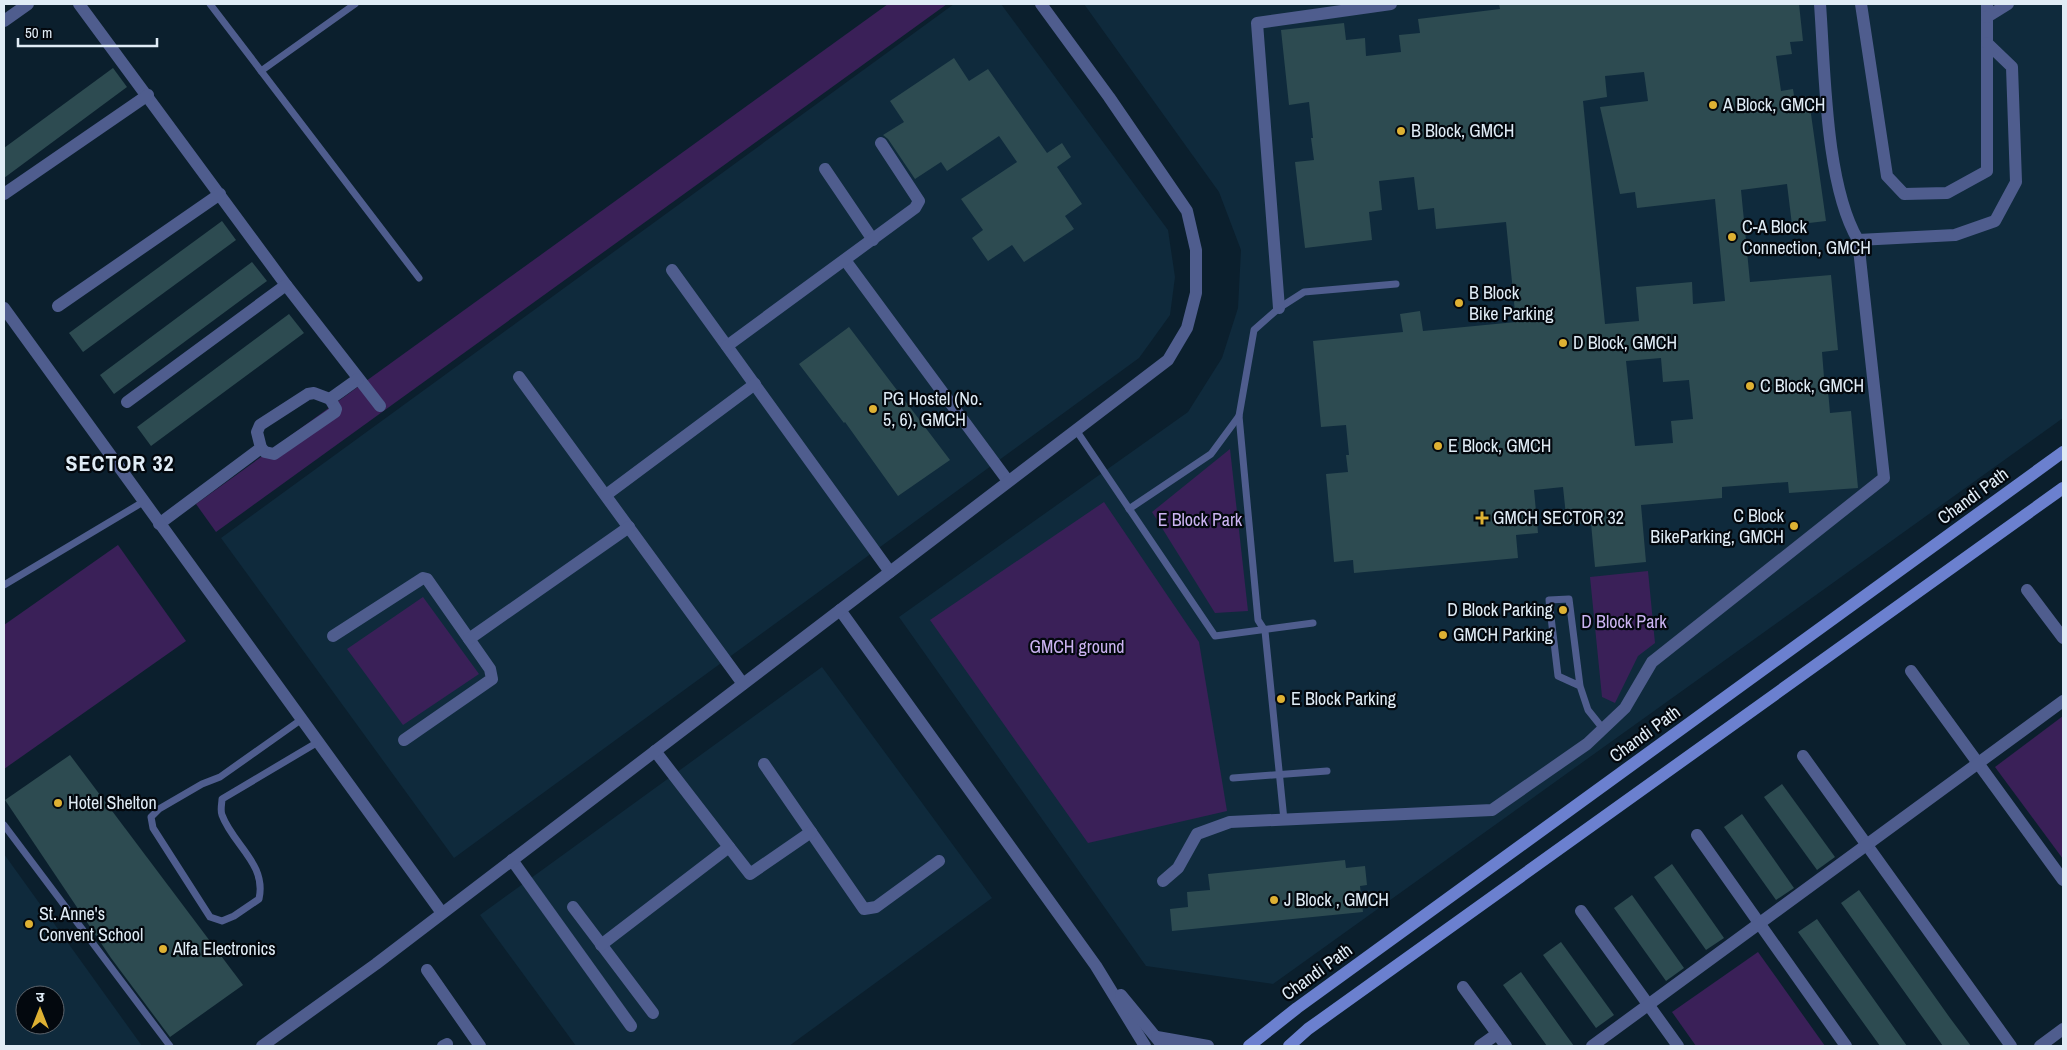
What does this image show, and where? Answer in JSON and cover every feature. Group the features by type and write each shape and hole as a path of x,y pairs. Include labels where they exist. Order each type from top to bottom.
{"main road":[{"name":"Chandi Path","path":"1249,1046 1297,1008 2063,452"},
{"path":"1289,1046 1308,1029 2063,488"}],"street":[{"path":"4,21 28,4"},
{"path":"79,4 148,95 286,285 380,406"},
{"path":"262,1046 442,914 1168,360 1187,328 1196,293 1196,250 1187,211 1109,96 1041,4"},
{"path":"1279,308 1257,23 1391,4"},
{"path":"1163,881 1178,868 1197,834 1230,822 1492,810 1587,744 1604,730 1625,708 1652,662 1884,478 1858,240 1849,224 1831,142 1820,4"},
{"path":"1860,4 1887,176 1904,194 1947,193 1987,170 1987,4"},
{"path":"1986,17 2008,4"},
{"path":"1858,240 1955,235 1994,221 2016,182 2012,67 1987,43"},
{"path":"4,194 148,95"},
{"path":"727,346 915,208 919,201 881,143"},
{"path":"825,169 873,240"},
{"path":"58,306 220,194"},
{"path":"845,260 1008,481"},
{"path":"672,270 890,572"},
{"path":"127,402 286,285"},
{"path":"4,308 442,914"},
{"path":"519,377 743,684"},
{"path":"330,399 358,379"},
{"path":"606,495 755,384"},
{"path":"314,393 330,399 336,409 335,412 274,454 265,452 261,448 257,432 260,425 308,394 314,393"},
{"path":"159,524 261,448"},
{"path":"469,639 629,527"},
{"path":"333,636 423,578 427,580 490,669 492,679 404,740"},
{"path":"2026,590 2063,638"},
{"path":"840,610 1096,966 1160,1042 1208,1046"},
{"path":"1911,671 2063,880"},
{"path":"1592,1046 2063,701"},
{"path":"655,751 750,874 811,832"},
{"path":"1803,756 2011,1046"},
{"path":"764,764 864,910 876,907 939,861"},
{"path":"1697,835 1846,1046"},
{"path":"601,945 729,848"},
{"path":"512,860 630,1026"},
{"path":"573,907 653,1013"},
{"path":"1581,911 1678,1046"},
{"path":"1096,966 1142,1044"},
{"path":"427,970 480,1046"},
{"path":"1463,986 1506,1046"},
{"path":"2040,1046 2063,1029"},
{"path":"1480,1046 1497,1034"}],"lane":[{"path":"210,4 420,278"},
{"path":"261,71 355,4"},
{"path":"1284,820 1265,631 1258,620 1239,416 1254,330 1279,308 1304,292 1396,284"},
{"path":"1129,509 1211,454 1239,416"},
{"path":"1076,430 1215,636 1265,631 1313,623"},
{"path":"4,585 143,502"},
{"path":"1580,686 1558,676 1549,600 1569,599 1580,686 1588,710 1604,730"},
{"path":"302,720 220,778 202,784 159,809 151,817 153,828 210,916 222,922 234,916 259,899 262,886 258,871 221,814 222,799 318,742"},
{"path":"1233,778 1327,771"},
{"path":"4,825 170,1046"}],"shaded area":[{"path":"954,4 1001,4 1168,230 1175,277 1170,315 1139,358 454,858 221,538"},
{"name":"GMCH SECTOR 32","path":"1084,4 2061,4 2063,6 2063,418 1273,984 1146,966 899,617 1188,412 1222,358 1238,308 1241,250 1219,192"},
{"path":"822,667 992,898 789,1046 576,1046 480,915"},
{"name":"St. Anne's Convent School","path":"4,854 142,1046 4,1046"}],"green space":[{"path":"888,4 947,4 216,532 196,504"},
{"name":"E Block Park","path":"1230,449 1248,611 1215,613 1152,512"},
{"name":"GMCH ground","path":"1104,502 1199,642 1227,811 1088,843 930,620"},
{"path":"118,545 186,641 4,769 4,625"},
{"name":"D Block Park","path":"1648,571 1655,643 1638,656 1615,703 1602,697 1590,577"},
{"path":"423,597 479,674 403,725 347,649"},
{"path":"2063,716 2063,859 1995,767"},
{"path":"1758,952 1825,1046 1696,1046 1672,1012"}],"building":[{"path":"1499,4 1799,4 1803,41 1790,42 1792,54 1776,56 1781,91 1793,89 1796,109 1810,107 1826,221 1792,225 1787,184 1741,190 1750,282 1831,275 1838,350 1822,352 1825,390 1828,390 1830,413 1851,411 1858,488 1789,493 1788,482 1722,487 1722,498 1641,505 1646,562 1595,567 1591,523 1567,525 1563,487 1534,490 1538,533 1516,535 1518,558 1354,573 1353,560 1334,562 1326,474 1348,472 1346,455 1349,455 1346,425 1321,427 1313,341 1403,332 1400,314 1420,311 1423,331 1516,322 1506,222 1436,229 1434,208 1418,210 1414,177 1379,181 1382,210 1369,212 1372,240 1305,248 1295,162 1314,160 1311,138 1313,138 1309,102 1289,105 1281,30 1344,23 1346,40 1365,38 1366,56 1401,52 1399,35 1420,33 1418,19 1500,9","holes":["1644,72 1648,101 1600,107 1620,194 1635,192 1637,208 1715,199 1725,301 1693,304 1692,282 1636,287 1639,321 1605,324 1583,101 1607,97 1605,76","1661,358 1663,382 1689,380 1693,419 1671,421 1673,443 1635,446 1626,361"]},
{"path":"954,58 969,81 988,69 1047,153 1062,143 1071,157 1057,167 1082,204 1065,216 1074,229 1024,262 1012,245 988,261 972,238 983,230 961,199 1017,162 999,136 947,171 941,162 915,179 888,139 883,135 904,122 890,101"},
{"path":"113,68 127,87 4,178 4,148"},
{"path":"222,221 236,240 83,352 69,333"},
{"path":"252,262 267,281 114,394 100,375"},
{"path":"289,314 304,333 151,446 137,427"},
{"name":"PG Hostel (No. 5, 6), GMCH","path":"849,327 950,460 898,496 845,422 799,364"},
{"path":"70,755 243,985 170,1037 111,958 5,800"},
{"path":"1782,784 1835,857 1817,870 1764,797"},
{"path":"1742,814 1794,888 1776,900 1724,827"},
{"name":"J Block , GMCH","path":"1345,860 1346,868 1365,866 1367,885 1360,886 1363,912 1172,931 1170,909 1188,907 1187,892 1210,890 1208,874"},
{"path":"1672,864 1724,938 1706,950 1654,877"},
{"path":"1859,890 1971,1046 1943,1046 1841,903"},
{"path":"1632,895 1684,968 1666,981 1614,908"},
{"path":"1817,919 1907,1046 1880,1046 1798,932"},
{"path":"1561,942 1614,1015 1596,1028 1543,955"},
{"path":"1521,972 1574,1046 1547,1046 1503,985"}],"place":[{"name":"A Block, GMCH","path":"1713,105"},
{"name":"B Block, GMCH","path":"1401,131"},
{"name":"C-A Block Connection, GMCH","path":"1732,237"},
{"name":"B Block Bike Parking","path":"1459,303"},
{"name":"D Block, GMCH","path":"1563,343"},
{"name":"C Block, GMCH","path":"1750,386"},
{"name":"PG Hostel (No. 5, 6), GMCH","path":"873,409"},
{"name":"E Block, GMCH","path":"1438,446"},
{"name":"GMCH SECTOR 32","path":"1482,518"},
{"name":"C Block BikeParking, GMCH","path":"1794,526"},
{"name":"D Block Parking","path":"1563,610"},
{"name":"GMCH Parking","path":"1443,635"},
{"name":"E Block Parking","path":"1281,699"},
{"name":"Hotel Shelton","path":"58,803"},
{"name":"J Block , GMCH","path":"1274,900"},
{"name":"St. Anne's Convent School","path":"29,924"},
{"name":"Alfa Electronics","path":"163,949"}],"district":[{"name":"SECTOR 32","path":"120,463"}]}
